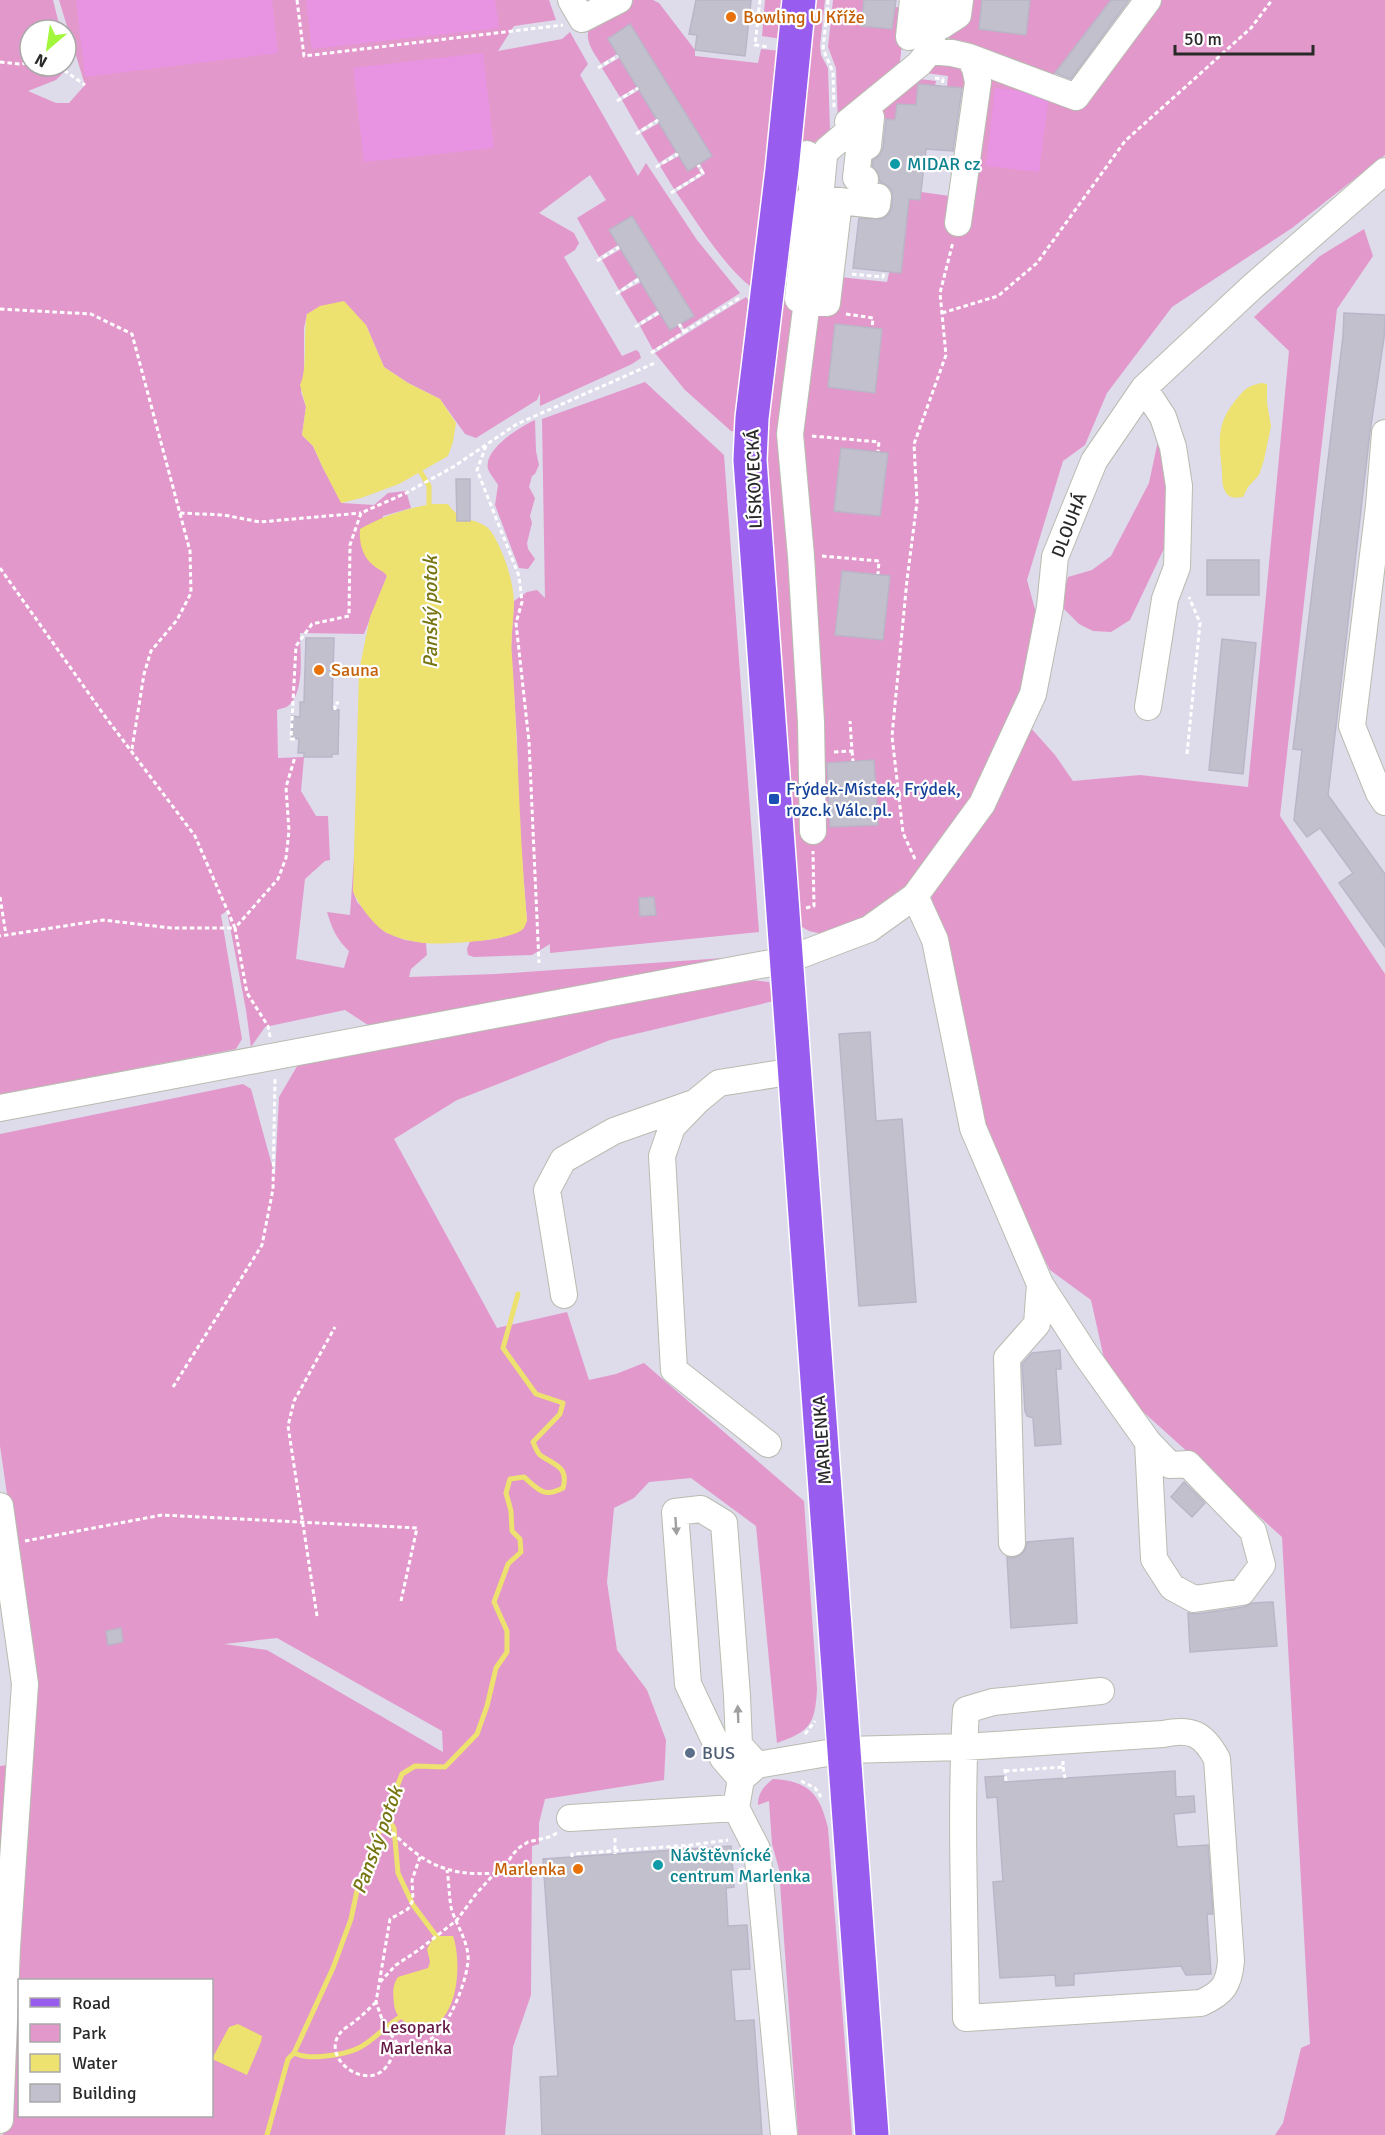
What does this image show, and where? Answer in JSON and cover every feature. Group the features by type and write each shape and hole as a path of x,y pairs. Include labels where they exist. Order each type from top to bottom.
{"main road":[{"name":"LÍSKOVECKÁ","path":"787,960 750,460 753,418 795,162 799,0"},
{"name":"MARLENKA","path":"787,960 873,2135"}],"street":[{"path":"576,10 619,0"},
{"path":"914,0 909,38 927,26 941,26 958,15 960,0"},
{"path":"813,831 812,753 801,556 790,434 807,301 824,200 795,162 919,64 930,51 938,0"},
{"path":"930,51 969,57 1076,97 1148,0"},
{"path":"958,223 978,82 975,68 969,57"},
{"name":"DLOUHÁ","path":"0,1108 787,960 869,929 921,889 982,804 1034,694 1050,607 1055,557 1094,461 1144,388 1252,287 1385,171"},
{"path":"1144,388 1163,417 1173,447 1179,486 1178,567 1165,599 1148,707"},
{"path":"1385,433 1379,506 1352,726 1379,793 1385,802"},
{"path":"921,889 935,940 973,1128 1040,1284 1086,1355 1148,1442 1170,1465 1188,1464 1253,1531 1262,1565 1242,1592 1194,1599 1172,1587 1154,1559 1148,1442"},
{"path":"768,1444 674,1370 662,1156 672,1127 697,1101 719,1083 795,1071"},
{"path":"564,1295 547,1190 563,1160 614,1131 697,1101"},
{"path":"1012,1543 1006,1358 1037,1324 1040,1284"},
{"path":"0,1506 25,1684 6,1947 0,2120"},
{"path":"784,2135 757,1849 736,1808 749,1772 739,1745 724,1523 701,1509 675,1512 688,1684 723,1758 749,1772 845,1750 964,1747 1180,1731 1196,1734 1209,1744 1217,1759 1231,1961 1229,1980 1220,1992 1201,2003 966,2018 964,1747 966,1710 993,1702 1101,1691"},
{"path":"570,1818 736,1808"}],"path":[{"path":"297,0 304,56 557,28 576,10"},
{"path":"759,0 755,45 774,48"},
{"path":"828,0 823,49 833,72 834,133"},
{"path":"942,313 998,296 1037,263 1125,141 1251,28 1272,0"},
{"path":"598,68 618,56"},
{"path":"0,62 18,63"},
{"path":"75,78 85,85"},
{"path":"617,101 638,88"},
{"path":"636,134 658,120"},
{"path":"656,167 678,154"},
{"path":"671,193 703,173 698,165"},
{"path":"921,889 903,833 892,736 917,502 914,444 946,355 940,293 958,223"},
{"path":"597,261 619,247"},
{"path":"616,294 639,279"},
{"path":"651,353 749,292"},
{"path":"0,309 91,314 132,334 190,551 191,593 177,620 152,651 144,674 131,751"},
{"path":"635,327 660,312"},
{"path":"680,324 684,332"},
{"path":"180,513 224,515 260,522 361,513 416,488 453,467 517,424 657,362"},
{"path":"790,434 879,442 878,451"},
{"path":"487,444 477,470 519,576 522,602 516,623 529,742 539,963"},
{"path":"296,739 291,739 296,646 312,624 349,616 350,545 361,513"},
{"path":"801,556 879,561 878,574"},
{"path":"1178,567 1200,623 1187,754"},
{"path":"0,568 195,836 234,928 247,993 268,1026 275,1056 273,1189 262,1245 173,1387"},
{"path":"335,710 335,703 339,703"},
{"path":"850,720 853,761"},
{"path":"812,753 852,751"},
{"path":"0,936 103,920 171,928 234,928 278,879 286,858 289,831 286,788 295,757"},
{"path":"0,897 6,935"},
{"path":"317,1616 288,1426 294,1401 335,1328"},
{"path":"5,1545 162,1515 417,1528 401,1601"},
{"path":"1064,1767 1065,1778"},
{"path":"387,1827 420,1857 434,1865 472,1875 495,1873 502,1870 520,1847 559,1832 570,1818"},
{"path":"615,1837 615,1854"},
{"path":"420,1857 412,1880 413,1900 408,1909 390,1919 376,2002 384,2025 397,2043 409,2045 430,2040 449,2020 459,1996 468,1957 462,1932 452,1908 447,1870"},
{"path":"380,1983 396,1965 457,1920 495,1873"},
{"path":"376,2002 339,2033 334,2049 337,2058 345,2067 358,2074 370,2076 381,2073 388,2064 397,2043"}],"green space":[{"path":"0,0 53,0 58,18 18,18 18,78 58,78 28,91 56,103 69,103 85,85 78,62 78,18 65,18 59,0 549,0 556,20 514,26 498,51 562,39 570,32 588,64 580,75 638,176 646,163 697,240 740,293 684,329 681,323 693,315 632,216 609,230 618,245 599,257 577,218 606,200 590,175 539,213 574,233 579,243 575,250 564,257 622,356 636,350 641,358 540,406 540,393 537,400 476,438 465,434 440,399 408,383 384,367 366,325 307,314 304,328 304,376 301,392 306,407 302,435 313,446 342,503 374,505 388,493 406,491 411,508 383,516 373,565 383,570 387,576 364,634 300,633 301,670 298,689 289,705 277,710 278,758 304,757 301,791 316,816 328,816 330,860 325,861 305,879 296,959 344,968 349,951 335,933 327,912 350,915 355,843 353,891 357,902 385,932 405,940 426,943 427,955 411,969 409,977 496,974 723,958 369,1029 368,1025 345,1010 265,1027 251,1047 227,911 221,915 242,1039 236,1049 0,1095"},
{"path":"634,0 653,0 659,3 695,50 695,56 758,63 761,49 781,51 753,288 722,257 676,192 705,174 700,164 712,156 631,25 608,38 617,54 601,64 590,45 588,31 592,24 604,14"},
{"path":"765,0 786,0 782,39 762,36"},
{"path":"811,0 825,0 820,46 821,55 828,68 830,130 810,146 802,146 796,134"},
{"path":"833,0 864,0 862,26 892,29 894,9 896,7 906,10 899,70 838,122 836,68 828,47"},
{"path":"960,0 1111,0 1049,80 955,47 941,26"},
{"path":"1157,0 1385,0 1385,155 1292,228 1172,307 1107,393 1085,445 1063,461 1027,580 1042,635 1011,734 974,805 909,887 866,918 823,934 809,931 797,924 764,447 794,179 800,183 830,276 887,282 906,199 920,200 921,192 957,197 982,75 1073,99"},
{"path":"619,58 637,87 620,97 602,68"},
{"path":"933,58 967,65 965,89 947,87 948,76 919,72"},
{"path":"912,78 936,81 935,86 918,84 916,105 897,104 895,120 871,117"},
{"path":"639,90 657,119 639,130 622,100"},
{"path":"659,123 676,152 659,163 641,133"},
{"path":"679,156 688,171 697,166 701,173 674,189 660,166"},
{"path":"1364,229 1373,256 1337,309 1280,816 1385,974 1385,2135 1275,2135 1283,2123 1301,2048 1310,2044 1282,1537 1109,1381 1091,1300 1050,1270 988,1147 945,944 930,893 1030,727 1055,755 1073,781 1140,775 1248,787 1289,351 1254,317 1320,256"},
{"path":"621,249 638,277 619,290 602,260"},
{"path":"641,282 658,310 638,323 620,293"},
{"path":"746,297 751,304 738,432 731,431 685,390 655,353"},
{"path":"660,314 678,325 682,332 653,350 640,326"},
{"path":"645,382 724,455 759,932 550,953 550,944 532,955 474,957 468,955 467,949 470,941 508,935 527,921 519,820 511,648 514,601 527,592 537,590 545,598 542,419"},
{"path":"535,420 539,465 532,476 529,487 535,498 527,543 535,559 528,569 519,568 495,505 498,485 488,469 488,461 491,454 504,440"},
{"path":"1159,436 1165,442 1171,534 1130,620 1111,632 1093,631 1079,624 1059,604 1068,577 1092,570 1111,556 1149,483"},
{"name":"Lesopark Marlenka","path":"737,978 769,982 774,1001 610,1040 457,1100 394,1139 497,1328 567,1312 589,1380 616,1374 644,1363 804,1501 817,1689 815,1711 809,1725 804,1730 777,1743 756,1526 691,1478 649,1482 634,1498 614,1508 607,1582 617,1650 647,1690 666,1740 664,1780 545,1799 539,1823 539,1844 532,1846 531,1995 513,2047 505,2135 3,2135 9,2107 34,1679 0,1446 0,1134 243,1084 251,1089 275,1176 279,1097 299,1063","holes":["277,1638 442,1731 443,1752 267,1650 224,1644"]},
{"path":"8,1765 0,1941 0,1766"},
{"path":"773,1779 796,1783 811,1792 821,1806 828,1828 852,2135 798,2135 779,1869 772,1844 769,1801 758,1805 762,1790"}],"shaded area":[{"path":"76,0 272,0 278,53 85,77"},
{"path":"306,0 495,0 499,28 312,49"},
{"path":"483,53 494,148 364,162 353,68"},
{"path":"995,88 1049,95 1039,172 986,166"}],"water":[{"path":"344,301 366,325 384,367 408,383 440,399 456,423 448,456 399,484 341,503 313,446 302,435 306,407 300,385 304,370 307,314 320,306"},
{"path":"1261,383 1267,384 1267,403 1271,426 1264,460 1259,475 1248,487 1243,497 1229,496 1223,485 1220,442 1222,426 1229,410 1241,394 1249,387"},
{"path":"432,504 448,504 460,515 489,529 508,568 514,602 512,649 527,921 523,929 505,937 445,943 423,943 387,933 367,914 353,891 359,671 370,617 387,576 366,557 361,544 360,529 394,514"},
{"path":"453,1936 457,1960 456,1988 452,2002 438,2022 428,2028 417,2028 406,2023 396,2013 394,1987 398,1977 428,1968 430,1962 427,1949 433,1938"},
{"path":"238,2024 262,2036 247,2075 213,2059 229,2027"}],"building":[{"path":"696,0 751,0 745,56 695,50 697,35 689,34"},
{"path":"864,0 896,0 892,29 861,26"},
{"path":"982,0 1030,0 1026,35 979,29"},
{"path":"1111,0 1129,0 1071,79 1055,73"},
{"path":"630,24 712,156 688,171 608,39"},
{"path":"918,84 962,88 953,151 926,149 920,200 909,199 901,273 853,268 859,218 882,219 889,214 892,207 892,191 880,182 878,173 872,166 873,160 880,155 883,148 886,119 895,120 897,104 916,105"},
{"path":"632,216 694,316 670,330 609,230"},
{"path":"1344,313 1385,315 1385,320 1328,795 1385,874 1385,947 1339,883 1353,873 1320,828 1307,837 1294,820 1302,750 1293,749"},
{"path":"835,324 882,329 875,393 828,387"},
{"path":"841,448 888,453 880,516 834,511"},
{"path":"456,479 470,479 470,521 457,521"},
{"path":"1207,560 1259,560 1259,595 1207,595"},
{"path":"842,571 890,576 883,640 835,635"},
{"path":"306,638 334,638 332,709 339,710 338,754 332,754 332,757 304,757 304,753 298,753 299,739 292,738 292,716 300,717 300,702 304,702"},
{"path":"1222,639 1256,643 1243,774 1209,770"},
{"path":"874,760 878,825 830,827 827,763"},
{"path":"654,897 656,915 640,916 639,898"},
{"path":"870,1032 876,1121 902,1119 916,1302 859,1306 839,1034"},
{"path":"1060,1350 1061,1369 1056,1369 1061,1444 1035,1446 1033,1418 1027,1416 1025,1411 1022,1364 1032,1353"},
{"path":"1184,1482 1205,1503 1192,1517 1171,1497"},
{"path":"1073,1538 1077,1623 1011,1628 1007,1557 1013,1558 1020,1555 1025,1550 1027,1542"},
{"path":"1273,1602 1277,1646 1190,1652 1188,1613 1196,1614 1244,1607 1252,1603"},
{"path":"121,1628 123,1642 108,1645 106,1631"},
{"path":"1175,1771 1176,1797 1194,1796 1195,1812 1174,1814 1177,1847 1208,1845 1213,1914 1207,1914 1211,1974 1186,1975 1181,1966 1074,1974 1074,1985 1056,1986 1055,1975 1000,1978 993,1882 1003,1881 997,1797 987,1798 985,1777 1004,1776 1005,1782"},
{"path":"731,1846 734,1887 726,1888 728,1926 747,1925 750,1969 731,1970 735,2021 754,2020 762,2135 542,2135 540,2077 558,2076 543,1859"}],"waterway":[{"name":"Panský potok","path":"417,466 429,486 429,511"},
{"name":"Panský potok","path":"267,2135 288,2059 294,2053 333,1968 351,1919 358,1886 402,1774 415,1766 445,1767 477,1734 487,1706 496,1668 507,1652 507,1631 494,1602 508,1564 521,1552 520,1539 512,1531 511,1511 506,1493 510,1479 524,1477 538,1489 546,1492 563,1488 562,1471 540,1455 533,1442 560,1414 563,1403 536,1394 503,1348 518,1294"},
{"path":"386,1817 394,1828 398,1873 413,1905 437,1937 438,1942"},
{"path":"294,2053 313,2057 352,2051 369,2042 403,2015"}],"place":[{"name":"Bowling U Kříže","path":"731,17"},
{"name":"MIDAR cz","path":"895,164"},
{"name":"Sauna","path":"319,670"},
{"name":"Frýdek-Místek, Frýdek, rozc.k Válc.pl.","path":"774,799"},
{"name":"BUS","path":"690,1753"},
{"name":"Návštěvnícké centrum Marlenka","path":"658,1865"},
{"name":"Marlenka","path":"578,1869"}]}
